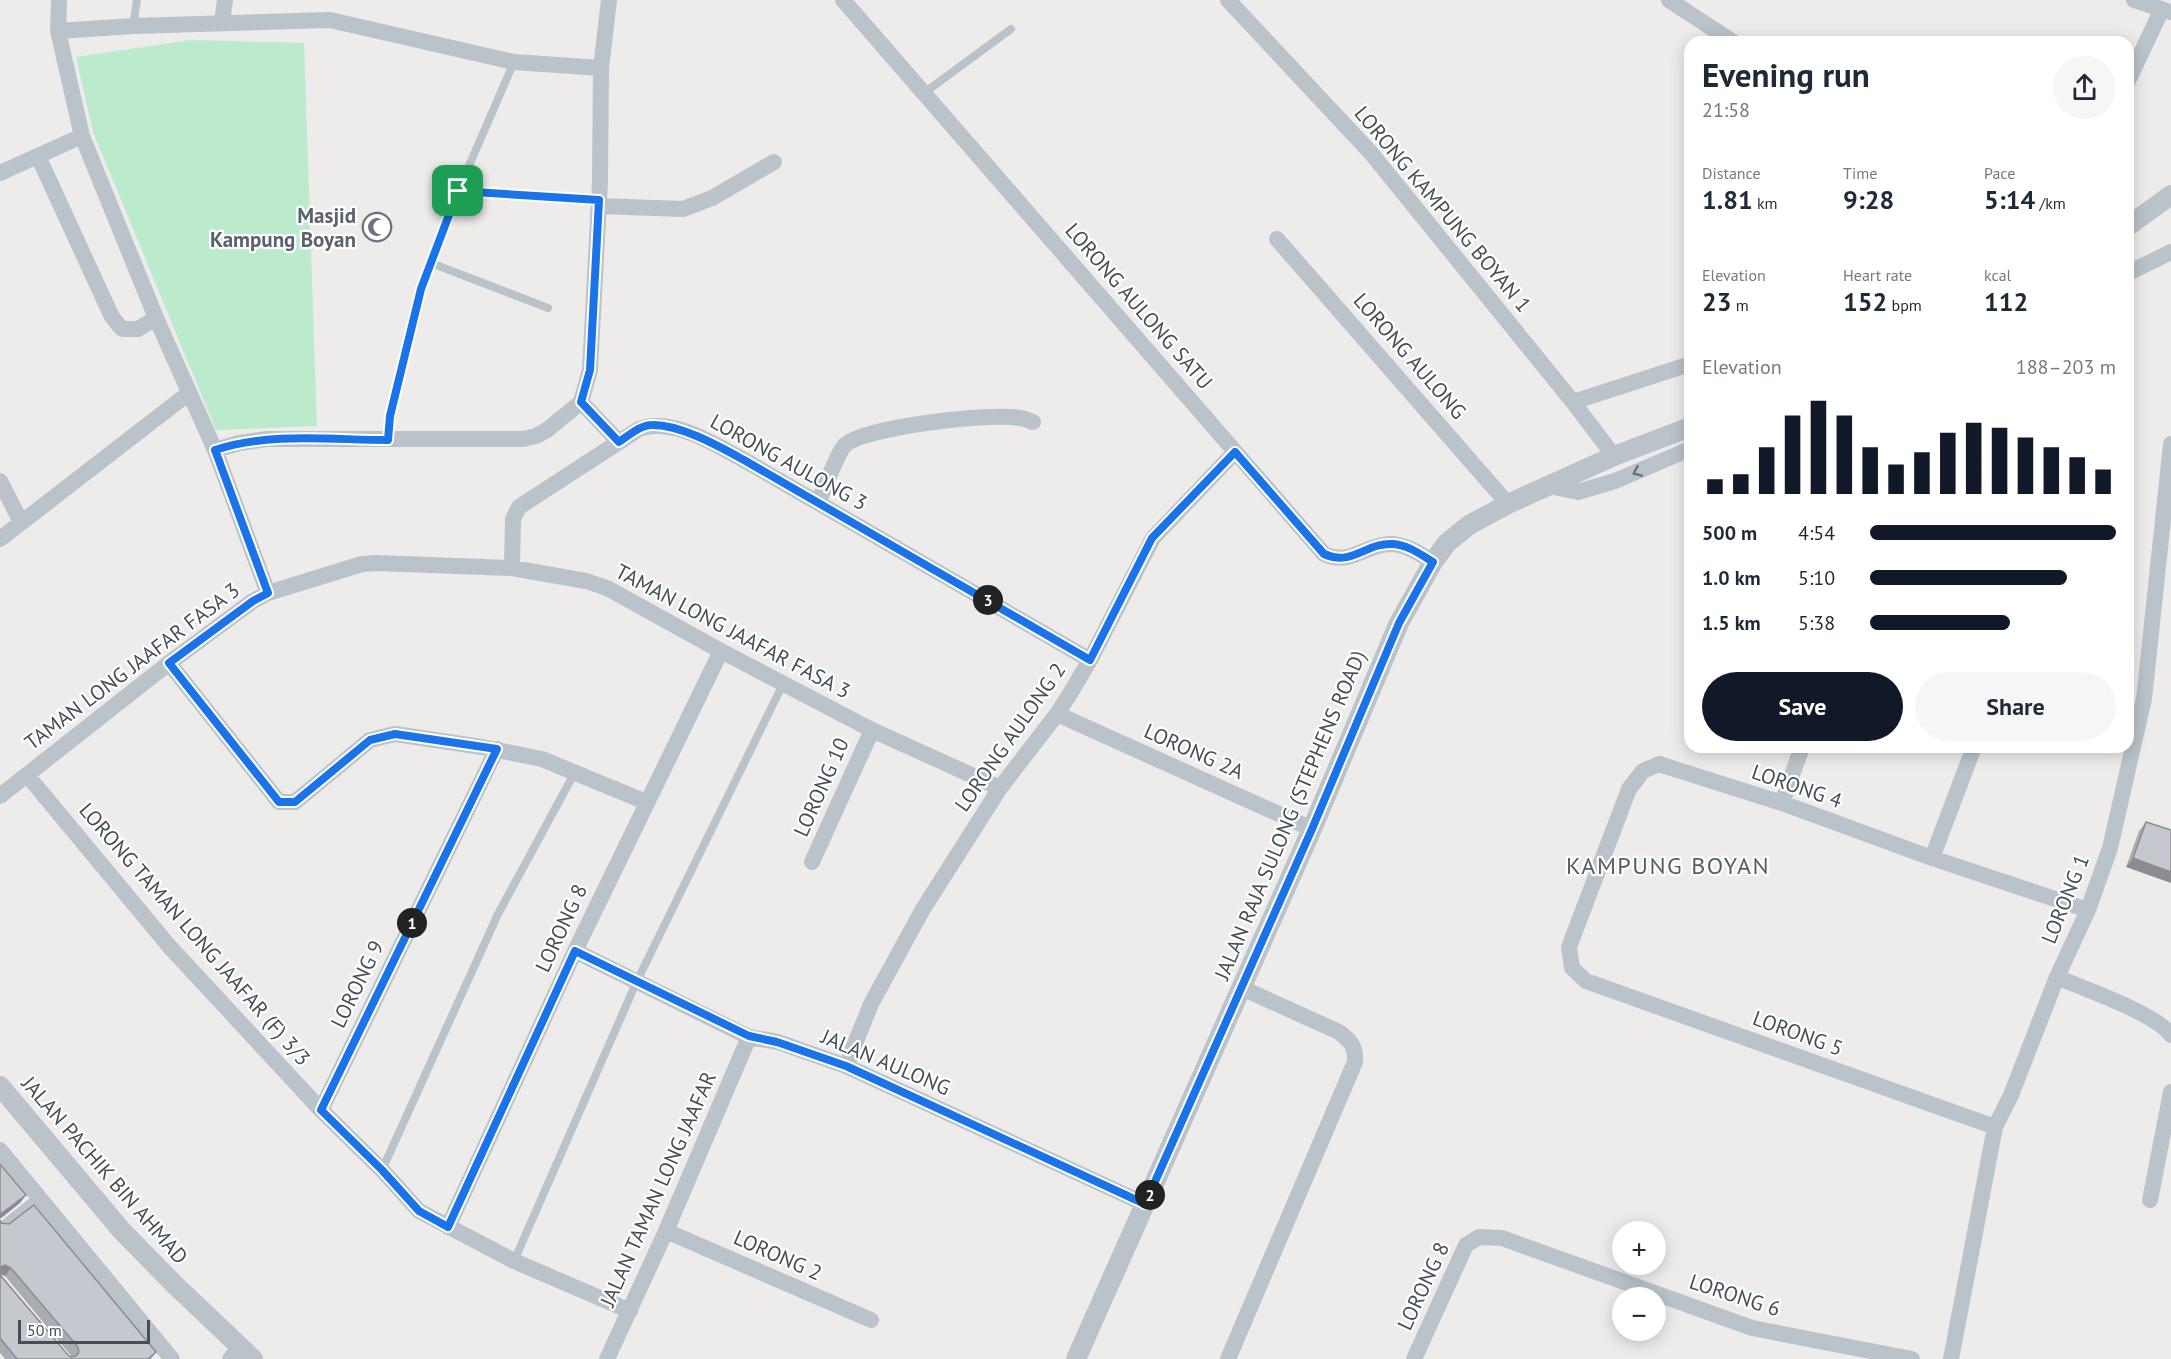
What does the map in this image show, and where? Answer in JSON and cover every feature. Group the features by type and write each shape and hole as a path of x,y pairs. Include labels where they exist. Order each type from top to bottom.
{"street":[{"path":"59,0 58,31 82,136 156,318 215,450 268,593"},
{"path":"222,22 225,0"},
{"path":"215,450 239,442 267,439 523,439 547,430 581,402 590,370 599,203 601,68 609,0"},
{"name":"LORONG AULONG SATU","path":"843,0 1324,554 1334,559 1347,558 1376,546 1392,544 1408,547 1433,562"},
{"name":"LORONG KAMPUNG BOYAN 1","path":"1228,0 1371,153 1614,456"},
{"path":"1669,0 1724,36"},
{"path":"2134,0 2166,11 2134,70"},
{"path":"58,31 222,22 330,20 514,62 601,68"},
{"path":"0,173 82,136"},
{"path":"38,156 112,317 123,329 138,329 156,318"},
{"path":"599,203 683,209 712,198 774,162"},
{"path":"2134,222 2171,195"},
{"name":"LORONG AULONG","path":"1277,239 1508,504"},
{"path":"2134,270 2171,252"},
{"path":"1573,402 1684,366"},
{"path":"0,539 189,393"},
{"path":"581,402 619,442"},
{"path":"818,503 844,446 855,439 893,429 964,418 1020,417 1033,422"},
{"name":"LORONG AULONG 3","path":"512,568 513,519 519,507 639,429 651,425 684,431 744,460 1090,660"},
{"name":"JALAN RAJA SULONG (STEPHENS ROAD)","path":"1076,1359 1312,829 1399,623 1433,562 1447,543 1469,525 1508,504 1614,456 1684,429"},
{"name":"LORONG 1","path":"2134,743 2144,699 2171,444"},
{"path":"1549,486 1578,492 1615,480 1684,451"},
{"name":"LORONG AULONG 2","path":"846,1066 871,1004 922,909 1000,788 1057,714 1090,660 1152,538 1235,452"},
{"path":"0,481 21,522"},
{"name":"TAMAN LONG JAAFAR FASA 3","path":"0,796 169,663 253,601 268,593 362,564 376,562 512,568 586,581 607,588 872,730 1000,788"},
{"name":"LORONG 8","path":"448,1227 575,951 721,651"},
{"path":"169,663 279,802 295,802 370,740 395,734 497,749 542,759 646,802"},
{"name":"LORONG 2A","path":"1057,714 1312,829"},
{"name":"LORONG 10","path":"812,862 872,730"},
{"name":"LORONG 9","path":"321,1110 497,749"},
{"path":"1782,803 1800,753"},
{"path":"1932,858 1972,753"},
{"name":"LORONG 1","path":"1951,1359 1995,1127 2011,1095 2056,977 2088,910 2110,848 2132,753"},
{"name":"LORONG 4","path":"1586,981 1572,968 1569,947 1629,789 1643,771 1659,764 1782,803 1932,858 2088,910"},
{"name":"LORONG TAMAN LONG JAAFAR (F) 3/3","path":"27,776 169,946 321,1110 382,1170 419,1211 514,1261 630,1311"},
{"name":"JALAN AULONG","path":"575,951 749,1036 777,1042 846,1066 1145,1204"},
{"path":"2056,977 2150,1017 2166,1028 2171,1035"},
{"name":"LORONG 5","path":"1586,981 1995,1127"},
{"path":"1228,1359 1355,1062 1356,1050 1350,1040 1339,1032 1242,987"},
{"name":"JALAN TAMAN LONG JAAFAR","path":"607,1359 666,1231 749,1036"},
{"name":"JALAN PACHIK BIN AHMAD","path":"0,1086 122,1231 241,1355"},
{"path":"2150,1200 2171,1092"},
{"path":"0,1150 172,1359"},
{"name":"LORONG 2","path":"666,1231 871,1320"},
{"name":"LORONG 8","path":"1414,1359 1466,1245 1479,1237"},
{"name":"LORONG 6","path":"1479,1237 1502,1238 1752,1328 1912,1359"}],"lane":[{"path":"133,26 137,0"},
{"path":"924,93 1011,29"},
{"path":"388,440 390,416 421,289 458,191 514,62"},
{"path":"458,191 599,203"},
{"path":"431,263 548,308"},
{"path":"514,1261 636,982 783,684"},
{"path":"382,1170 498,914 574,772"},
{"path":"0,1227 38,1197"}],"green space":[{"path":"191,40 304,43 317,426 216,430 93,132 76,57"}],"building":[{"path":"2146,822 2171,830 2171,872 2133,858"},
{"path":"0,1164 26,1195 1,1214 0,1218"},
{"path":"34,1205 156,1352 148,1359 17,1359 0,1338 0,1274 68,1355 76,1356 79,1352 78,1347 11,1268 5,1265 0,1271 0,1220 1,1223 9,1224"}],"place":[{"name":"Masjid Kampung Boyan","path":"377,227"}],"district":[{"name":"KAMPUNG BOYAN","path":"1668,865"}],"route":[{"path":"458,191 599,200 590,370 581,402 619,442 639,429 651,425 684,431 705,440 744,460 1090,660 1152,538 1235,452 1324,554 1334,559 1347,558 1376,546 1392,544 1408,547 1433,562 1399,623 1312,829 1189,1110 1145,1204 846,1066 777,1042 749,1036 575,951 448,1227 419,1211 382,1170 321,1110 497,749 395,734 385,735 370,740 295,802 279,802 169,663 253,601 268,593 215,450 239,442 267,439 388,440 390,416 421,289 458,191"}]}
